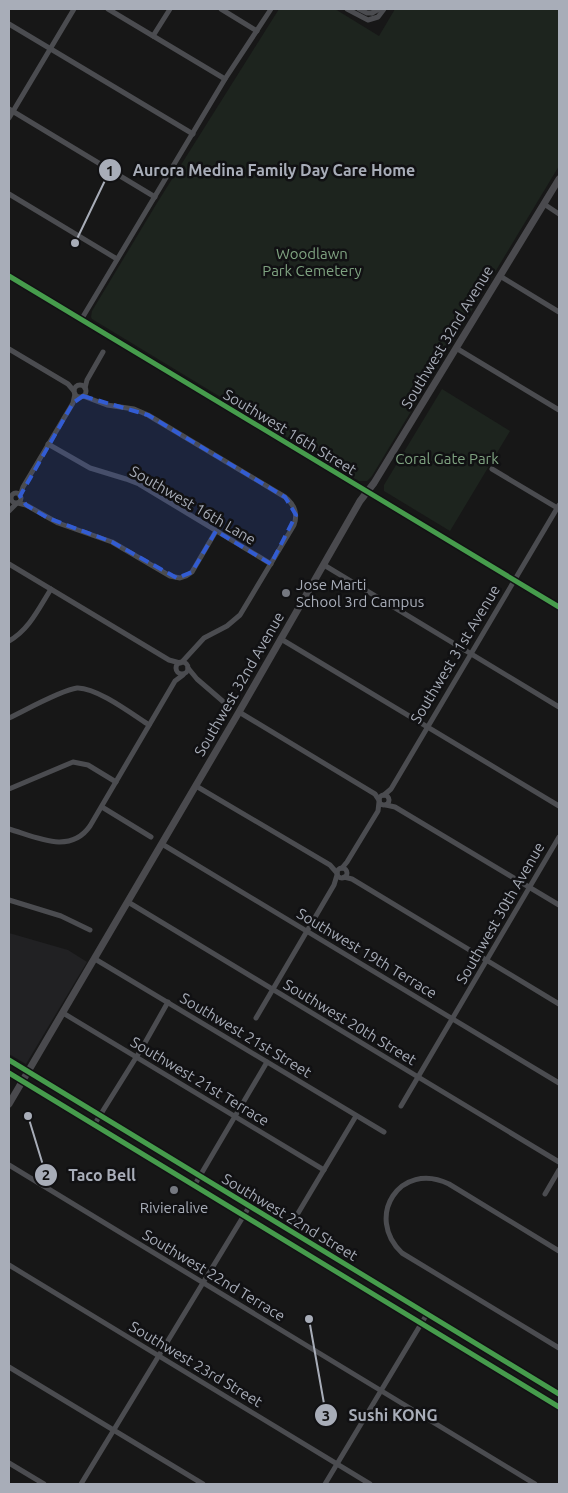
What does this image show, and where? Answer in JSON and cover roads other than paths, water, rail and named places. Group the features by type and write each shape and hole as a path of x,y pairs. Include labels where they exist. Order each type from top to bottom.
{"street":[{"path":"9,118 11,110 74,9"},
{"path":"108,9 226,79"},
{"path":"153,36 170,9"},
{"path":"221,9 257,31"},
{"path":"81,320 192,134 271,9"},
{"path":"347,9 366,20 379,9"},
{"path":"359,9 372,16 380,15 384,9"},
{"path":"9,24 192,134"},
{"path":"11,110 155,197"},
{"name":"Southwest 32nd Avenue","path":"9,1104 196,786 360,501 367,493 559,179"},
{"path":"9,194 117,259"},
{"path":"544,204 559,214"},
{"name":"Southwest 16th Street","path":"9,276 559,607"},
{"path":"500,276 559,312"},
{"path":"456,348 559,410"},
{"path":"9,349 92,398 107,405 134,409 148,415 285,497 296,512 294,526 240,615 227,626 204,638 176,670 175,681"},
{"path":"9,510 14,497 23,487 103,352"},
{"name":"Southwest 16th Lane","path":"48,444 90,468 139,484 271,564"},
{"path":"492,468 559,507"},
{"path":"14,497 58,523 112,542 167,575 180,578 186,576 194,569 216,531"},
{"name":"Southwest 31st Avenue","path":"386,796 513,580 559,507"},
{"path":"9,564 169,660 188,667 197,679 226,704"},
{"path":"324,565 559,707"},
{"path":"9,641 19,635 26,627 51,589"},
{"path":"281,639 559,806"},
{"path":"9,830 54,842 72,841 80,838 102,807 175,681 184,674 191,654"},
{"path":"169,660 179,674 197,679"},
{"path":"9,718 64,692 82,688 95,692 149,725"},
{"path":"239,712 375,794 386,796 395,807"},
{"path":"9,790 73,762 88,765 116,782"},
{"path":"196,786 559,1004"},
{"path":"375,794 382,803 395,807 559,905"},
{"path":"382,803 380,797 386,796"},
{"path":"256,1018 386,796"},
{"path":"102,807 151,837"},
{"name":"Southwest 30th Avenue","path":"400,1106 559,837"},
{"name":"Southwest 19th Terrace","path":"162,844 559,1083"},
{"path":"9,900 61,916 90,930"},
{"name":"Southwest 20th Street","path":"128,902 559,1162"},
{"name":"Southwest 21st Street","path":"95,958 384,1132"},
{"path":"94,1125 168,1002"},
{"name":"Southwest 21st Terrace","path":"63,1013 324,1170"},
{"name":"Southwest 22nd Street","path":"9,1060 559,1394"},
{"path":"194,1186 267,1062"},
{"name":"Southwest 22nd Street","path":"9,1073 559,1407"},
{"path":"283,1240 356,1116"},
{"name":"Southwest 22nd Terrace","path":"9,1165 535,1484"},
{"path":"545,1194 559,1170"},
{"path":"559,1251 437,1179 424,1178 412,1180 402,1185 392,1199 386,1218 387,1230 394,1244 402,1253 559,1348"},
{"path":"81,1484 249,1207"},
{"name":"Southwest 23rd Street","path":"9,1265 370,1484"},
{"path":"325,1484 427,1314"},
{"path":"505,1374 510,1364"},
{"path":"9,1367 203,1484"},
{"path":"9,1463 44,1484"}],"place":[{"name":"Aurora Medina Family Day Care Home","path":"75,243"},
{"name":"Jose Marti School 3rd Campus","path":"286,593"},
{"name":"Taco Bell","path":"28,1116"},
{"name":"Rivieralive","path":"174,1190"},
{"name":"Sushi KONG","path":"309,1319"}],"park label":[{"name":"Woodlawn Park Cemetery","path":"312,262"},
{"name":"Coral Gate Park","path":"447,458"}]}
